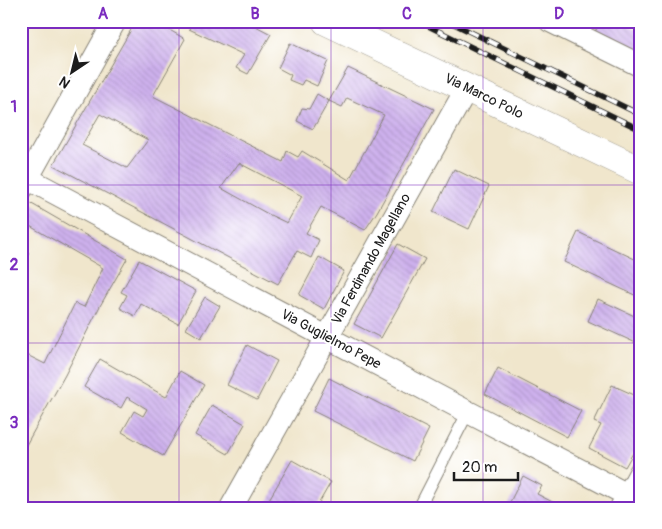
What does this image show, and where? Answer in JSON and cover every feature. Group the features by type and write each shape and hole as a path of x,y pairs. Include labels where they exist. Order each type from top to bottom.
{"street":[{"path":"23,181 115,21"},
{"name":"Via Marco Polo","path":"326,21 641,172"},
{"path":"550,21 584,29 641,66"},
{"name":"Via Ferdinando Magellano","path":"231,508 467,88"},
{"name":"Via Guglielmo Pepe","path":"23,181 328,337 630,502"},
{"path":"630,502 641,471"}],"lane":[{"path":"419,508 468,412"}],"building":[{"path":"136,21 154,21 185,39 153,96 283,162 287,151 298,157 302,151 349,180 384,115 347,98 342,107 329,101 348,68 434,109 377,212 365,230 321,207 306,233 319,240 311,258 297,251 278,284 53,165","holes":["100,114 148,140 127,168 82,145","239,163 302,196 287,223 221,188"]},
{"path":"194,21 246,21 271,34 248,74 236,68 244,55 189,29"},
{"path":"600,21 620,21 636,29 641,21 641,55 595,32"},
{"path":"290,43 328,61 317,86 304,80 301,85 289,80 291,75 278,68"},
{"path":"317,94 329,101 313,129 297,121 302,108 309,109"},
{"path":"454,169 489,186 469,229 433,212"},
{"path":"30,203 127,259 21,454 21,352 45,364 75,303 84,307 103,268 21,221 21,217"},
{"path":"578,232 641,262 641,298 564,262"},
{"path":"398,244 425,259 381,338 354,324"},
{"path":"21,249 29,253 21,267"},
{"path":"319,257 344,271 324,309 299,295"},
{"path":"139,260 196,291 178,324 141,304 135,316 120,308 127,295 121,292"},
{"path":"205,297 220,306 201,338 186,329"},
{"path":"598,299 641,319 641,333 636,343 588,321"},
{"path":"247,345 277,361 257,400 227,385"},
{"path":"100,359 166,397 180,371 204,385 163,456 122,432 134,411 143,416 147,409 127,397 121,408 84,387"},
{"path":"498,368 581,411 567,437 485,394"},
{"path":"329,378 429,429 413,461 313,411"},
{"path":"612,385 641,398 641,439 625,467 589,448 601,425 594,422"},
{"path":"212,405 245,424 228,454 195,435"},
{"path":"292,460 331,482 316,508 264,508"},
{"path":"523,476 542,486 537,494 564,508 507,508"}],"railway":[{"path":"418,21 641,130"},
{"path":"448,21 641,115"}]}
